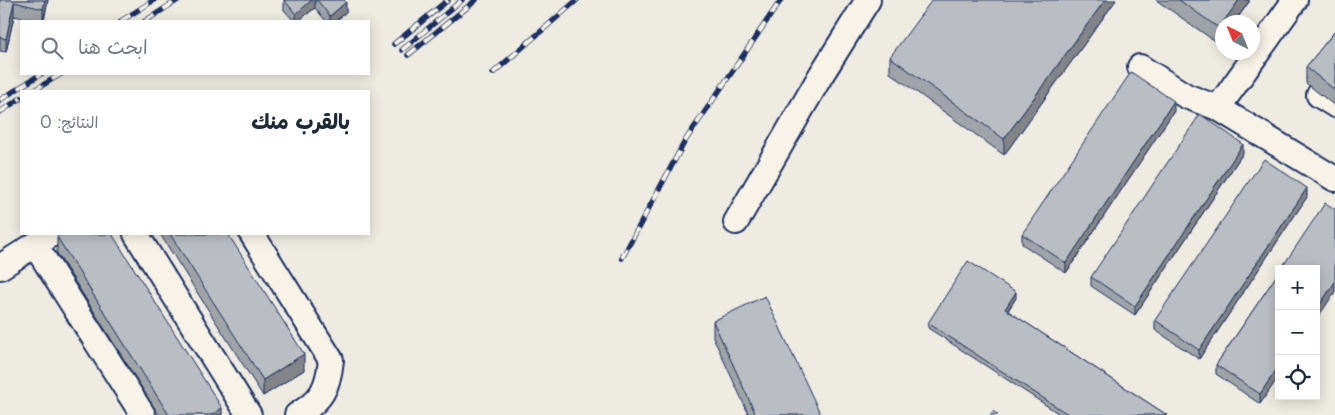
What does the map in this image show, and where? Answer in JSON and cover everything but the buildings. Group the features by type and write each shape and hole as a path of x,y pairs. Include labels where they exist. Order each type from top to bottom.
{"street":[{"path":"736,222 821,75 868,0"},
{"path":"1218,108 1295,0"},
{"path":"1140,67 1186,96 1218,108 1335,179"},
{"path":"1335,71 1319,95 1335,105"},
{"path":"137,235 250,415"},
{"path":"253,235 331,360 329,380 321,395 313,405 298,415"},
{"path":"0,267 43,239 143,415"}],"railway":[{"path":"123,20 154,0"},
{"path":"147,20 178,0"},
{"path":"394,44 448,0"},
{"path":"402,50 462,0"},
{"path":"408,55 476,0"},
{"path":"493,73 577,0"},
{"path":"622,258 685,141 781,0"},
{"path":"0,100 39,75"},
{"path":"35,90 59,75"},
{"path":"0,112 20,99"}]}
